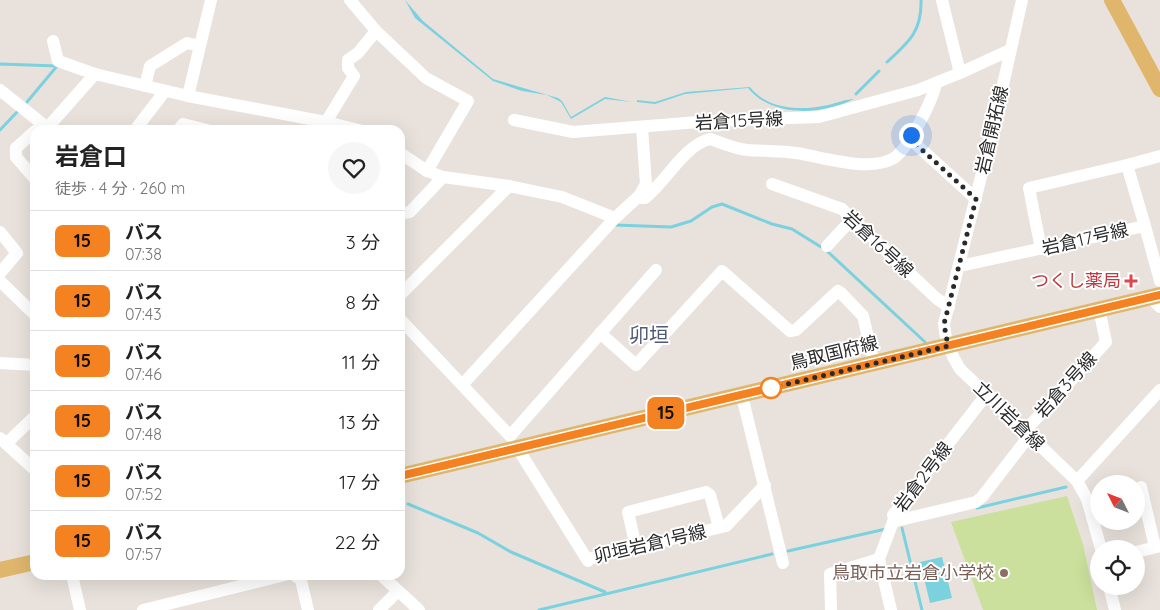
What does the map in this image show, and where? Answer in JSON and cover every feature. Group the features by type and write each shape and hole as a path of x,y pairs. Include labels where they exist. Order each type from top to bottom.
{"main road":[{"path":"1112,0 1160,89"},
{"name":"鳥取国府線","path":"405,475 742,396 1099,309 1157,300"},
{"path":"0,570 30,563"}],"street":[{"path":"188,96 211,0"},
{"path":"350,0 376,31 426,78 468,101 427,171"},
{"path":"942,0 960,73"},
{"name":"岩倉開拓線","path":"948,346 944,324 960,266 1022,0"},
{"path":"326,122 354,76 348,68 348,60 358,53 376,31"},
{"path":"53,41 58,61 95,74 188,96 338,125"},
{"path":"145,86 150,66 187,43 200,46"},
{"name":"岩倉15号線","path":"514,120 573,132 642,128 710,121 819,117 918,90 1010,50"},
{"path":"46,125 95,74"},
{"path":"637,198 645,198 651,194 675,165 695,147 710,139 745,150 783,151 870,164 884,162 895,157 919,125 934,94 936,83"},
{"path":"0,90 40,125"},
{"path":"139,125 165,91"},
{"path":"710,121 710,139"},
{"path":"463,384 615,218 637,198 646,184 642,128"},
{"path":"30,138 16,148 16,157 30,173"},
{"path":"909,138 976,199"},
{"path":"405,156 427,171 443,177 510,186 562,197 615,218"},
{"path":"1041,249 1029,188 1160,156"},
{"name":"岩倉17号線","path":"960,266 1145,226 1127,165"},
{"path":"405,213 410,212 443,177"},
{"name":"岩倉16号線","path":"772,184 842,209 936,298 949,307"},
{"path":"405,290 510,186"},
{"path":"827,246 852,219"},
{"path":"1145,226 1160,281"},
{"path":"0,232 17,254 0,273"},
{"path":"405,324 510,436 656,270"},
{"path":"600,333 636,365 722,271 790,331 796,330 838,291 841,292 863,316 874,363"},
{"path":"0,281 30,310"},
{"name":"岩倉3号線","path":"1027,434 1106,342 1099,309"},
{"name":"立川岩倉線","path":"948,346 960,370 1077,481"},
{"path":"0,364 30,365"},
{"path":"1098,540 1087,499 1077,481 1160,390"},
{"name":"岩倉2号線","path":"986,395 893,516 896,521 976,502 982,497 1027,434"},
{"path":"742,396 766,485 783,563"},
{"path":"30,420 4,441 30,465"},
{"name":"卯垣岩倉1号線","path":"518,448 588,561 592,558 731,523 766,485"},
{"path":"636,547 628,512 706,492 710,495 719,527"},
{"path":"1145,501 1158,546 1145,550"},
{"path":"892,610 879,559 894,518"},
{"path":"831,610 830,574 879,559"},
{"path":"73,580 80,610"},
{"path":"143,610 265,580"},
{"path":"301,580 308,610"},
{"path":"386,580 419,610"},
{"path":"379,610 398,591"},
{"path":"1111,595 1115,610"}],"green space":[{"name":"鳥取市立岩倉小学校","path":"1067,496 1083,544 1090,577 1090,595 1094,595 1097,610 983,610 951,522"}],"water":[{"path":"405,0 423,21 493,79 558,98 562,101 571,117 605,97 632,102 605,99 571,119 561,102 547,95 522,91 493,81 415,18"},
{"path":"750,87 757,95 766,100 786,107 818,107 854,99 827,108 798,111 770,105 758,98 748,88 685,94 655,104 637,102 637,100 655,102 686,92"},
{"path":"942,557 952,598 930,603 920,562"}],"waterway":[{"path":"887,62 913,35 919,20 921,0"},
{"path":"0,64 57,66"},
{"path":"27,102 57,66"},
{"path":"856,94 879,71"},
{"path":"0,130 18,111"},
{"path":"615,225 671,227 691,221 712,207 722,204 772,224 792,229 821,247"},
{"path":"827,251 925,342"},
{"path":"977,508 1066,487"},
{"path":"408,504 478,533 511,552 605,592"},
{"path":"902,528 922,610"},
{"path":"788,551 886,529"},
{"path":"539,610 772,554"}],"bus line":[{"name":"15","path":"405,475 1160,295"}],"place":[{"name":"つくし薬局","path":"1131,281"},
{"name":"鳥取市立岩倉小学校","path":"1004,573"}],"district":[{"name":"卯垣","path":"649,335"}],"route":[{"path":"771,388 948,346 944,324 976,199 909,138 911,135"}]}
